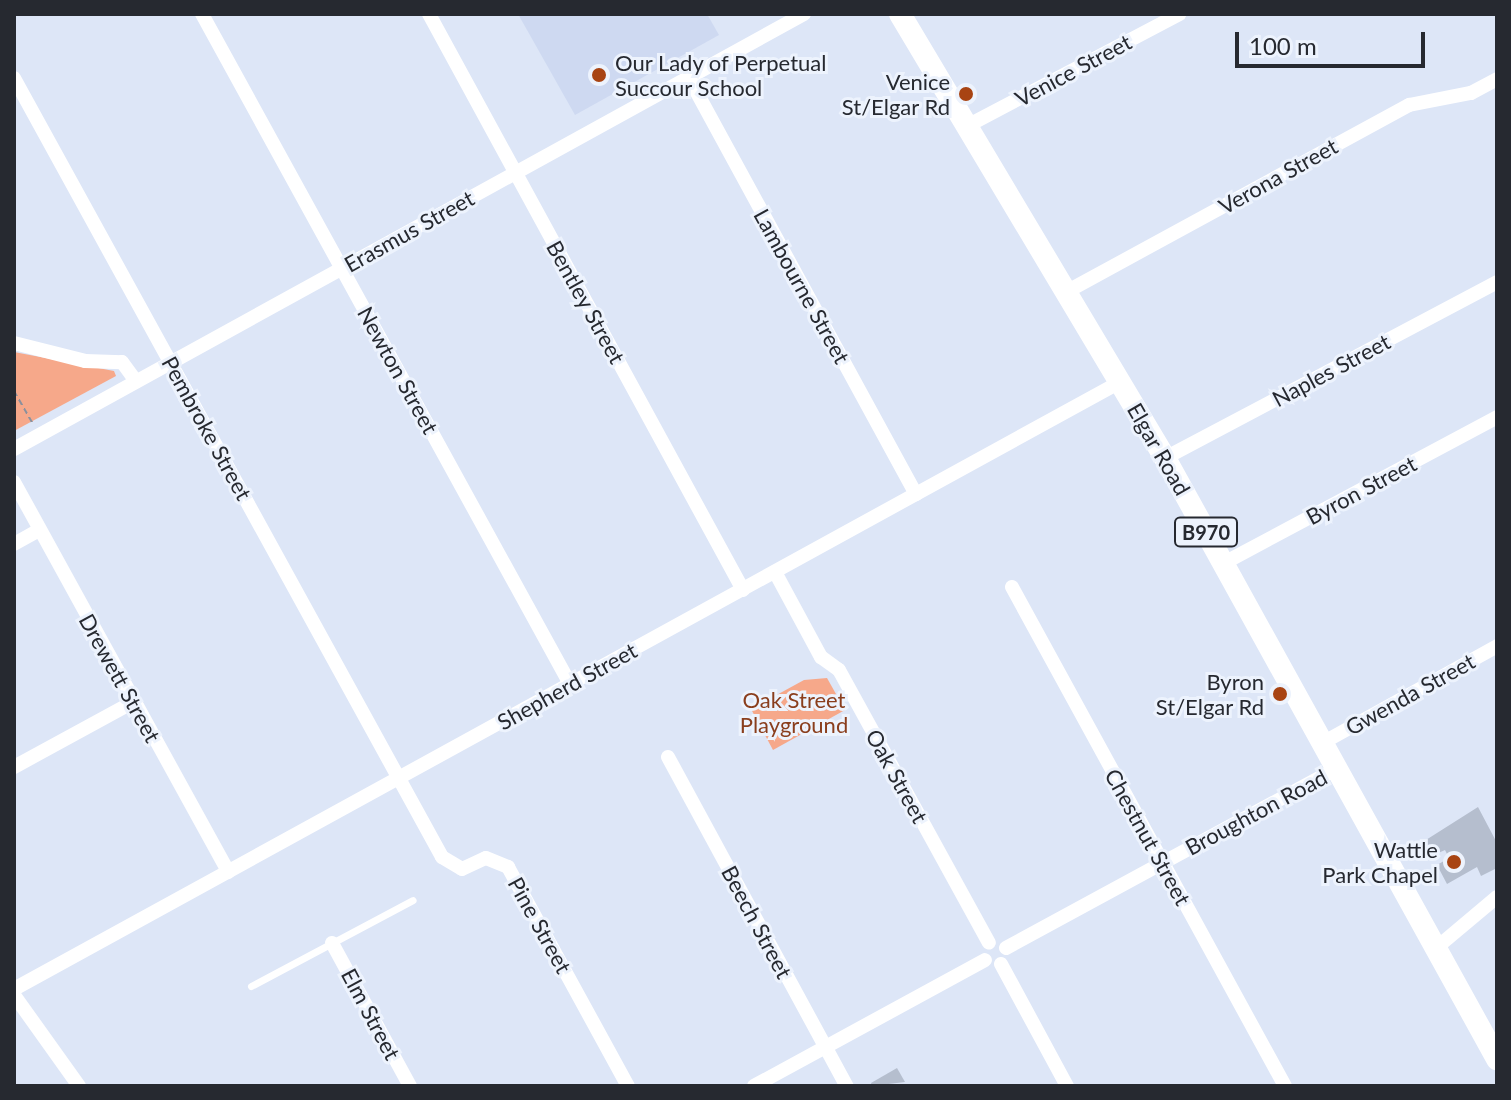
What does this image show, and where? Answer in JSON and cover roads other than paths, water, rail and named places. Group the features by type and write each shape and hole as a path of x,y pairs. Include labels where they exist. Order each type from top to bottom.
{"main road":[{"name":"Elgar Road","path":"900,14 1165,458 1496,1056"}],"street":[{"name":"Newton Street","path":"202,14 570,684"},
{"name":"Bentley Street","path":"429,14 743,590"},
{"name":"Erasmus Street","path":"14,449 804,14"},
{"name":"Venice Street","path":"967,126 1179,14"},
{"name":"Pembroke Street","path":"14,78 400,778"},
{"name":"Lambourne Street","path":"689,78 916,494"},
{"name":"Verona Street","path":"1066,292 1409,105 1471,93 1497,79"},
{"name":"Naples Street","path":"1165,458 1497,282"},
{"path":"14,343 85,361 122,362 136,381"},
{"name":"Shepherd Street","path":"14,989 1120,382"},
{"name":"Byron Street","path":"1224,563 1497,417"},
{"name":"Drewett Street","path":"14,482 228,872"},
{"path":"14,544 39,530"},
{"name":"Oak Street","path":"775,572 821,657 839,670 989,943"},
{"name":"Chestnut Street","path":"1012,587 1285,1086"},
{"name":"Gwenda Street","path":"1324,742 1497,646"},
{"path":"14,767 133,702"},
{"name":"Beech Street","path":"668,757 847,1086"},
{"name":"Broughton Road","path":"1006,948 1338,768"},
{"name":"Pine Street","path":"400,778 450,866 462,869 486,858 508,867 628,1086"},
{"path":"1435,949 1497,897"},
{"name":"Elm Street","path":"332,943 410,1086"},
{"path":"985,960 989,943 1006,948 1001,964 1067,1086"},
{"path":"754,1086 985,960 1001,964"},
{"path":"14,995 79,1086"}],"lane":[{"path":"251,986 413,900"}],"place":[{"name":"Our Lady of Perpetual Succour School","path":"599,75"},
{"name":"Venice St/Elgar Rd","path":"966,94"},
{"name":"Byron St/Elgar Rd","path":"1280,694"},
{"name":"Wattle Park Chapel","path":"1454,862"}],"park label":[{"name":"Oak Street Playground","path":"794,712"}]}
